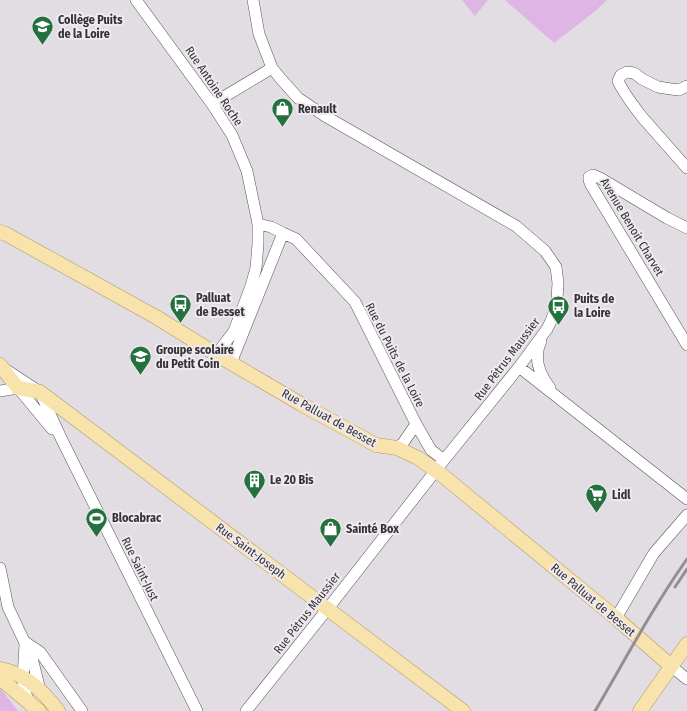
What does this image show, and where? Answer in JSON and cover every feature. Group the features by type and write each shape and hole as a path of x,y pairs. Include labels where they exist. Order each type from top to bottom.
{"main road":[{"name":"Rue Palluat de Besset","path":"0,232 156,317 296,401 376,445 397,448 418,458 440,465 671,666"},
{"path":"0,365 18,388 40,392"},
{"name":"Rue Saint-Joseph","path":"40,392 463,711"},
{"path":"640,711 687,644"},
{"path":"0,669 9,671 23,678 40,690 58,711"},
{"path":"0,677 30,706 39,711"}],"street":[{"name":"Rue Antoine Roche","path":"136,0 212,104 232,135 247,171 258,224 256,268 251,286 234,331 222,347 225,359"},
{"name":"Rue Pétrus Maussier","path":"246,711 328,609 440,465 519,368 551,321 555,310 558,283 556,267 545,251 516,226 325,116 298,98 272,68 259,34 253,0"},
{"path":"212,104 272,68"},
{"path":"687,86 679,90 658,87 634,73 627,72 621,75 618,81 634,106 687,168"},
{"name":"Avenue Benoit Charvet","path":"687,228 667,218 600,178 593,175 589,177 591,185 687,344"},
{"name":"Rue du Puits de la Loire","path":"258,224 271,227 296,239 355,302 416,424 440,465"},
{"path":"225,359 284,233"},
{"path":"547,329 540,344 537,356 538,367 542,378 562,401"},
{"path":"0,365 40,392"},
{"path":"519,368 687,500"},
{"path":"0,390 18,388"},
{"name":"Rue Saint-Just","path":"18,388 61,438"},
{"name":"Rue Saint-Just","path":"40,392 61,438 197,711"},
{"path":"397,448 403,443 416,424"},
{"path":"616,618 654,553 687,515"},
{"path":"0,568 8,606 32,658 40,690"},
{"path":"25,642 23,678 24,688 30,706"},
{"path":"25,642 40,652 82,711"},
{"path":"671,666 687,679"}],"shaded area":[{"path":"462,0 488,0 475,16"},
{"path":"505,0 607,0 554,43"},
{"path":"0,688 18,711 0,711"}],"railway":[{"path":"595,711 651,615 687,559"},
{"path":"675,587 687,569"}],"place":[{"name":"Collège Puits de la Loire","path":"42,46"},
{"name":"Renault","path":"282,128"},
{"name":"Palluat de Besset","path":"181,324"},
{"name":"Puits de la Loire","path":"558,326"},
{"name":"Groupe scolaire du Petit Coin","path":"140,376"},
{"name":"Le 20 Bis","path":"255,500"},
{"name":"Lidl","path":"597,514"},
{"name":"Blocabrac","path":"97,538"},
{"name":"Sainté Box","path":"330,548"}]}
